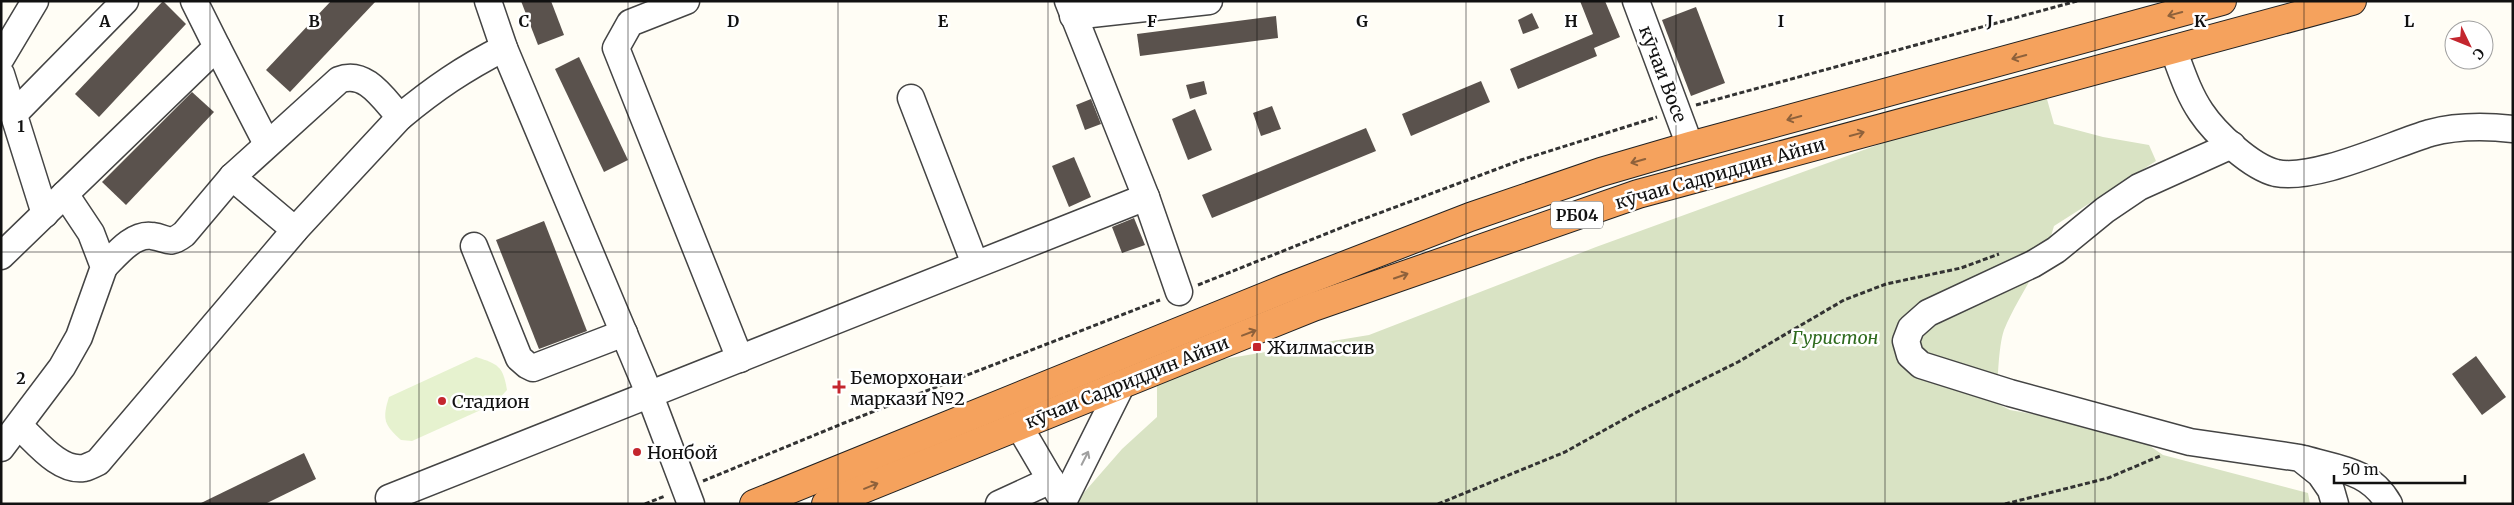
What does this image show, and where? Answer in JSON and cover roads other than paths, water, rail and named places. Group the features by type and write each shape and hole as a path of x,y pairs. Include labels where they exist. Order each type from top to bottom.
{"highway":[{"name":"кӯчаи Садриддин Айни","path":"754,504 1427,232 1601,172 2222,1"},
{"name":"кӯчаи Садриддин Айни","path":"826,504 1313,307 1638,194 2352,1"}],"street":[{"path":"1,58 35,1"},
{"path":"14,114 125,1"},
{"path":"194,1 267,144"},
{"path":"488,1 504,48 649,393 688,496"},
{"path":"686,1 630,22 616,48 740,359"},
{"path":"1179,292 1146,198 1070,8 1209,1"},
{"name":"кӯчаи Восе","path":"1636,1 1690,146"},
{"path":"1,256 217,48"},
{"path":"19,426 58,461 64,464 84,468 98,462 295,230 400,117 434,88 464,68 504,48"},
{"path":"2173,49 2200,111 2232,145 2261,167 2277,173 2295,173 2326,167 2432,133 2466,128 2513,129"},
{"path":"1,74 45,214"},
{"path":"1,448 62,367 79,337 104,267 126,245 151,235 167,242 175,241 184,234 232,177 340,80 347,77 365,80 400,117"},
{"path":"910,98 975,264"},
{"path":"2232,145 2139,187 2105,210 2048,255 1928,314 1911,328 1906,340 1910,355 1921,365 2010,393 2190,442 2300,458 2370,480 2381,490 2389,504"},
{"path":"232,177 295,230"},
{"path":"65,194 91,233 104,267"},
{"path":"389,498 649,393 740,359 975,264 1146,198"},
{"path":"474,246 519,358 527,366 533,368 624,333"},
{"path":"1059,495 1122,384"},
{"path":"1019,426 1059,495"},
{"path":"2300,458 2320,474 2331,490 2336,504"},
{"path":"999,504 1059,495"}],"place":[{"name":"Жилмассив","path":"1257,347"},
{"name":"Беморхонаи маркази №2","path":"839,387"},
{"name":"Стадион","path":"442,401"},
{"name":"Нонбой","path":"637,452"}],"park label":[{"name":"Гуристон","path":"1835,337"}]}
